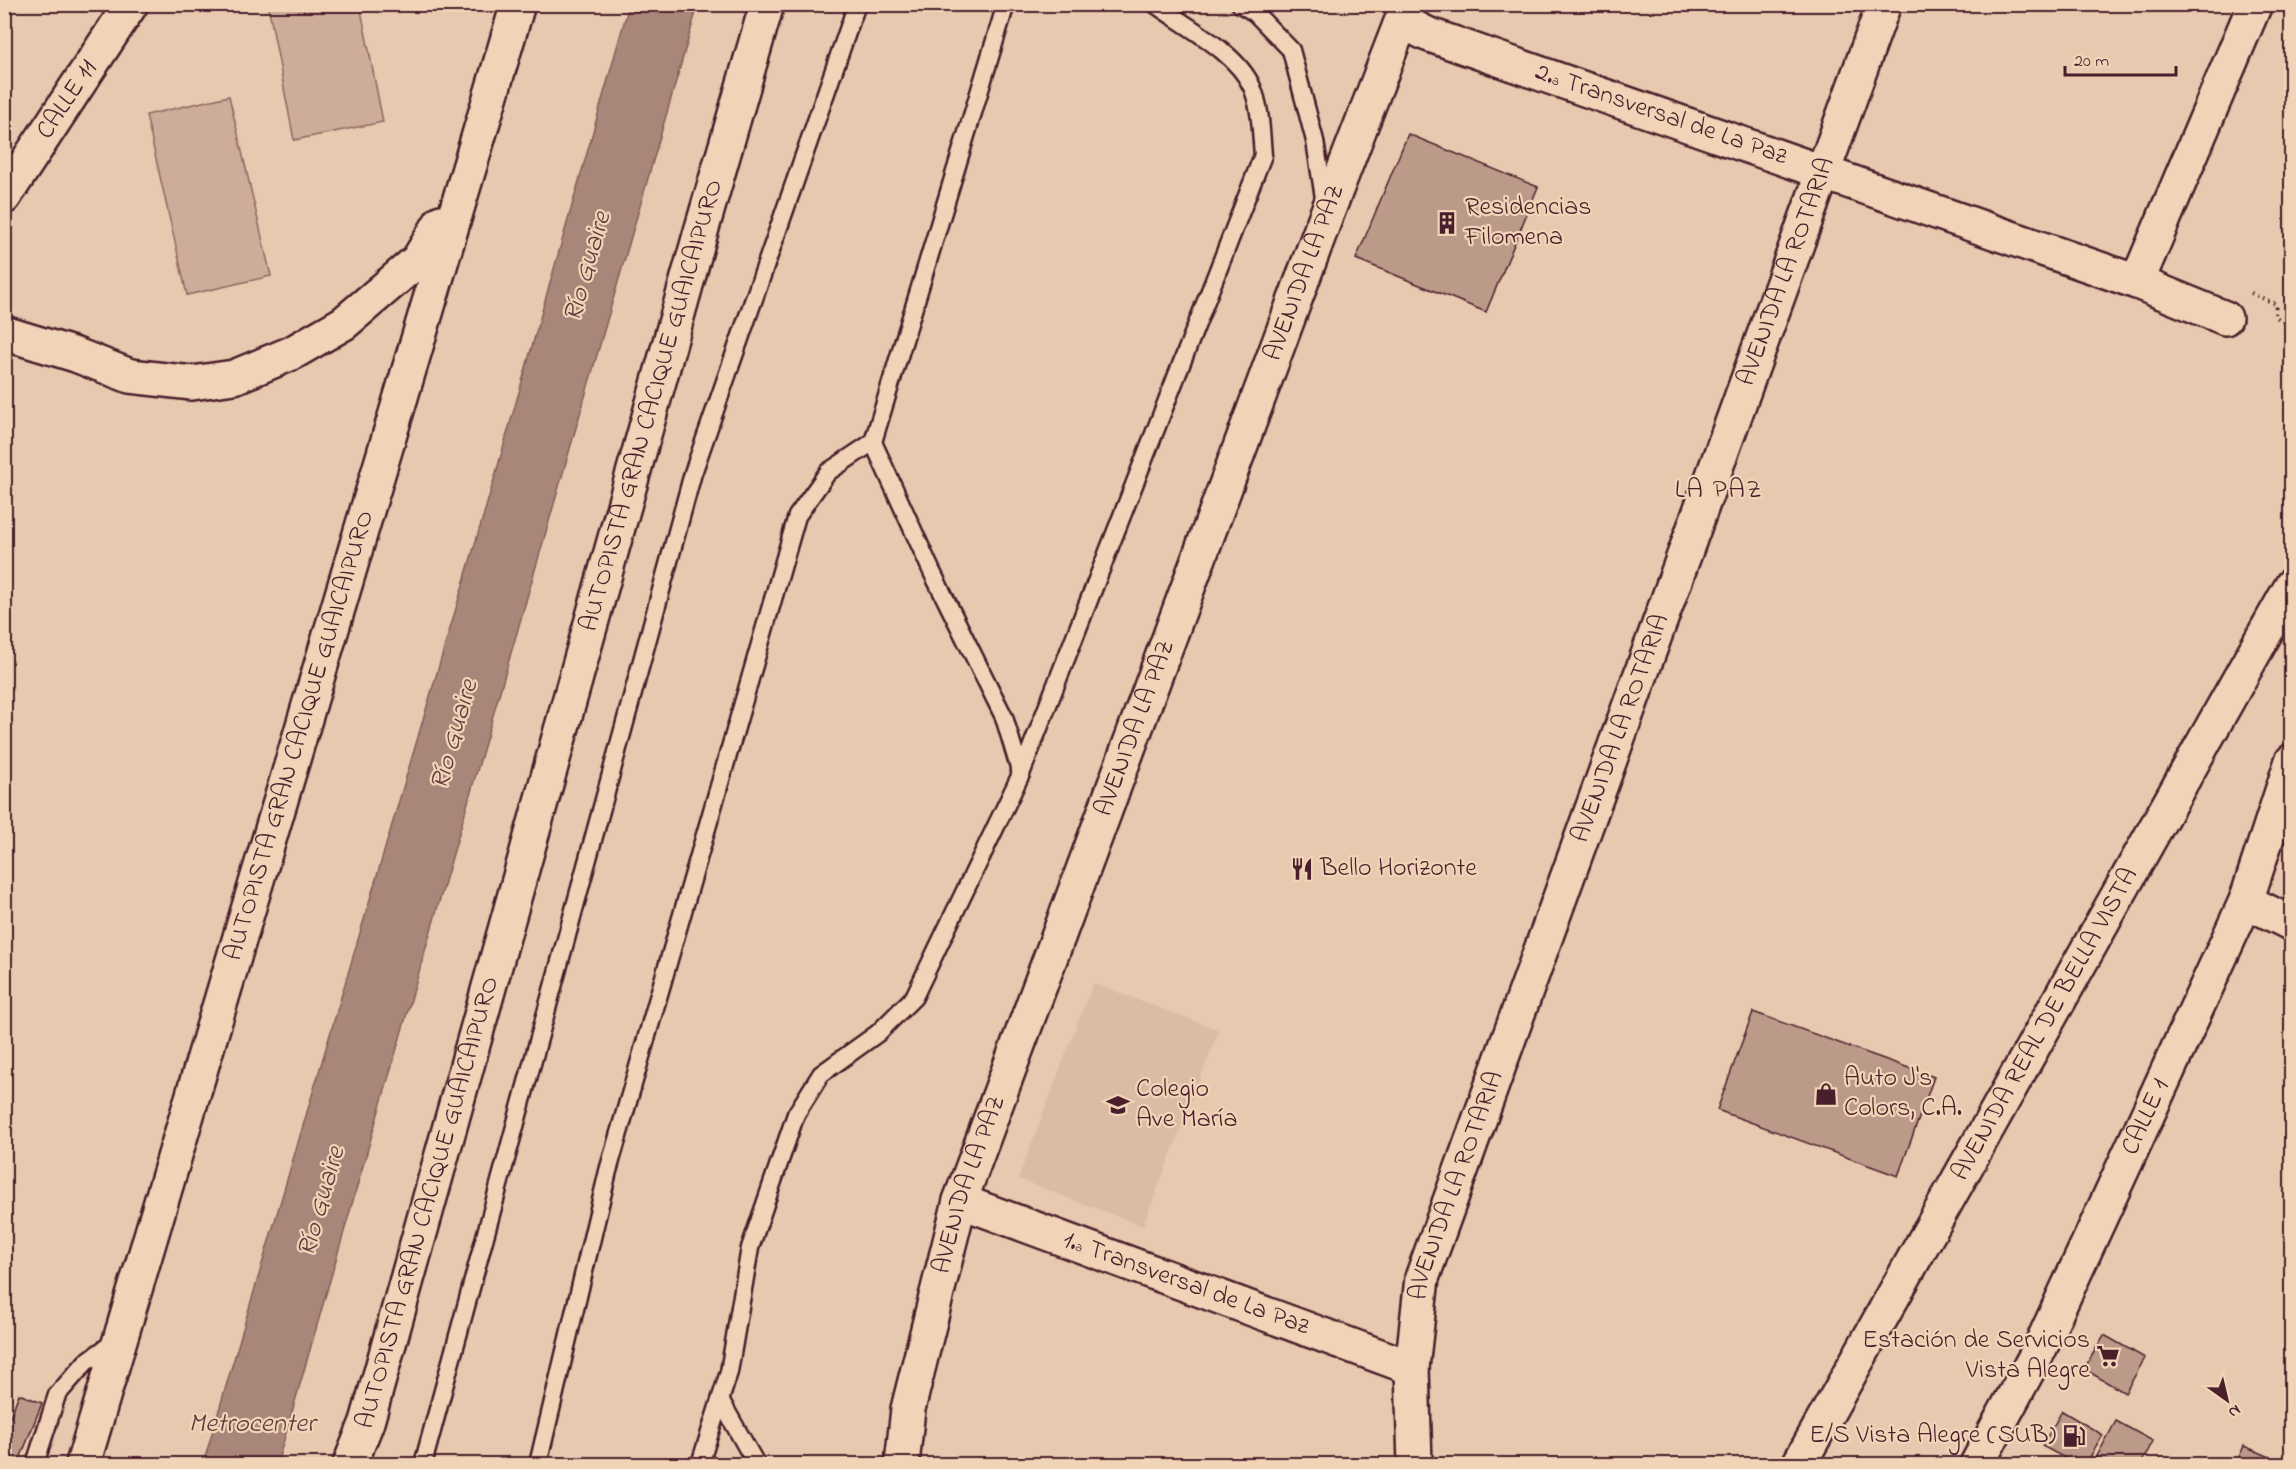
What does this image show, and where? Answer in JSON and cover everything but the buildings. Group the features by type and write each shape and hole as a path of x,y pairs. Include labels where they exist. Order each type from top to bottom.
{"main road":[{"name":"CALLE 11","path":"4,197 131,4"},
{"name":"AUTOPISTA GRAN CACIQUE GUAICAIPURO","path":"83,1464 518,4"},
{"name":"AUTOPISTA GRAN CACIQUE GUAICAIPURO","path":"350,1464 367,1422 696,246 767,4"},
{"name":"AVENIDA LA ROTARIA","path":"1415,1464 1412,1368 1422,1278 1884,4"},
{"path":"2137,282 2255,4"},
{"name":"AVENIDA LA PAZ","path":"902,1464 908,1409 960,1201 1326,216 1405,13"},
{"name":"2.ª Transversal de La Paz","path":"1405,13 1427,34 2137,282 2224,318"},
{"path":"4,333 76,354 130,376 192,383 234,377 292,353 344,323 390,286 418,260 465,182"},
{"name":"AVENIDA REAL DE BELLA VISTA","path":"1799,1464 2292,585"},
{"name":"CALLE 1","path":"1977,1464 2040,1348 2246,901 2292,760"},
{"path":"2246,901 2292,924"},
{"name":"1.ª Transversal de La Paz","path":"960,1201 1412,1368"}],"lane":[{"path":"423,1464 693,472 857,4"},
{"path":"538,1464 608,1171 797,516 828,472 873,442 1006,4"},
{"path":"700,1464 721,1401 737,1333 750,1248 796,1114 821,1074 878,1033 914,997 1021,774 1263,155 1260,120 1252,88 1240,68 1225,54 1155,4"},
{"path":"1240,4 1256,13 1291,50 1315,141 1326,216"},
{"path":"873,442 932,572 1004,717 1021,774"},
{"path":"35,1464 57,1395 86,1362 121,1337"},
{"path":"721,1401 756,1464"}],"shaded area":[{"path":"268,5 360,5 383,122 294,140"},
{"path":"229,96 271,276 187,295 146,115"},
{"name":"Colegio Ave María","path":"1093,983 1219,1030 1143,1226 1018,1179"}],"water":[{"name":"Metrocenter","path":"629,5 698,5 277,1464 203,1464 496,473"}],"place":[{"name":"Residencias Filomena","path":"1447,223"},
{"name":"Bello Horizonte","path":"1302,869"},
{"name":"Auto J's Colors, C.A.","path":"1826,1094"},
{"name":"Colegio Ave María","path":"1118,1105"},
{"name":"Estación de Servicios Vista Alegre","path":"2108,1356"},
{"name":"E/S Vista Alegre (SUB)","path":"2074,1436"}],"district":[{"name":"LA PAZ","path":"1719,490"}],"water label":[{"name":"Río Guaire","path":"588,267"},
{"name":"Río Guaire","path":"455,735"},
{"name":"Río Guaire","path":"322,1202"}]}
